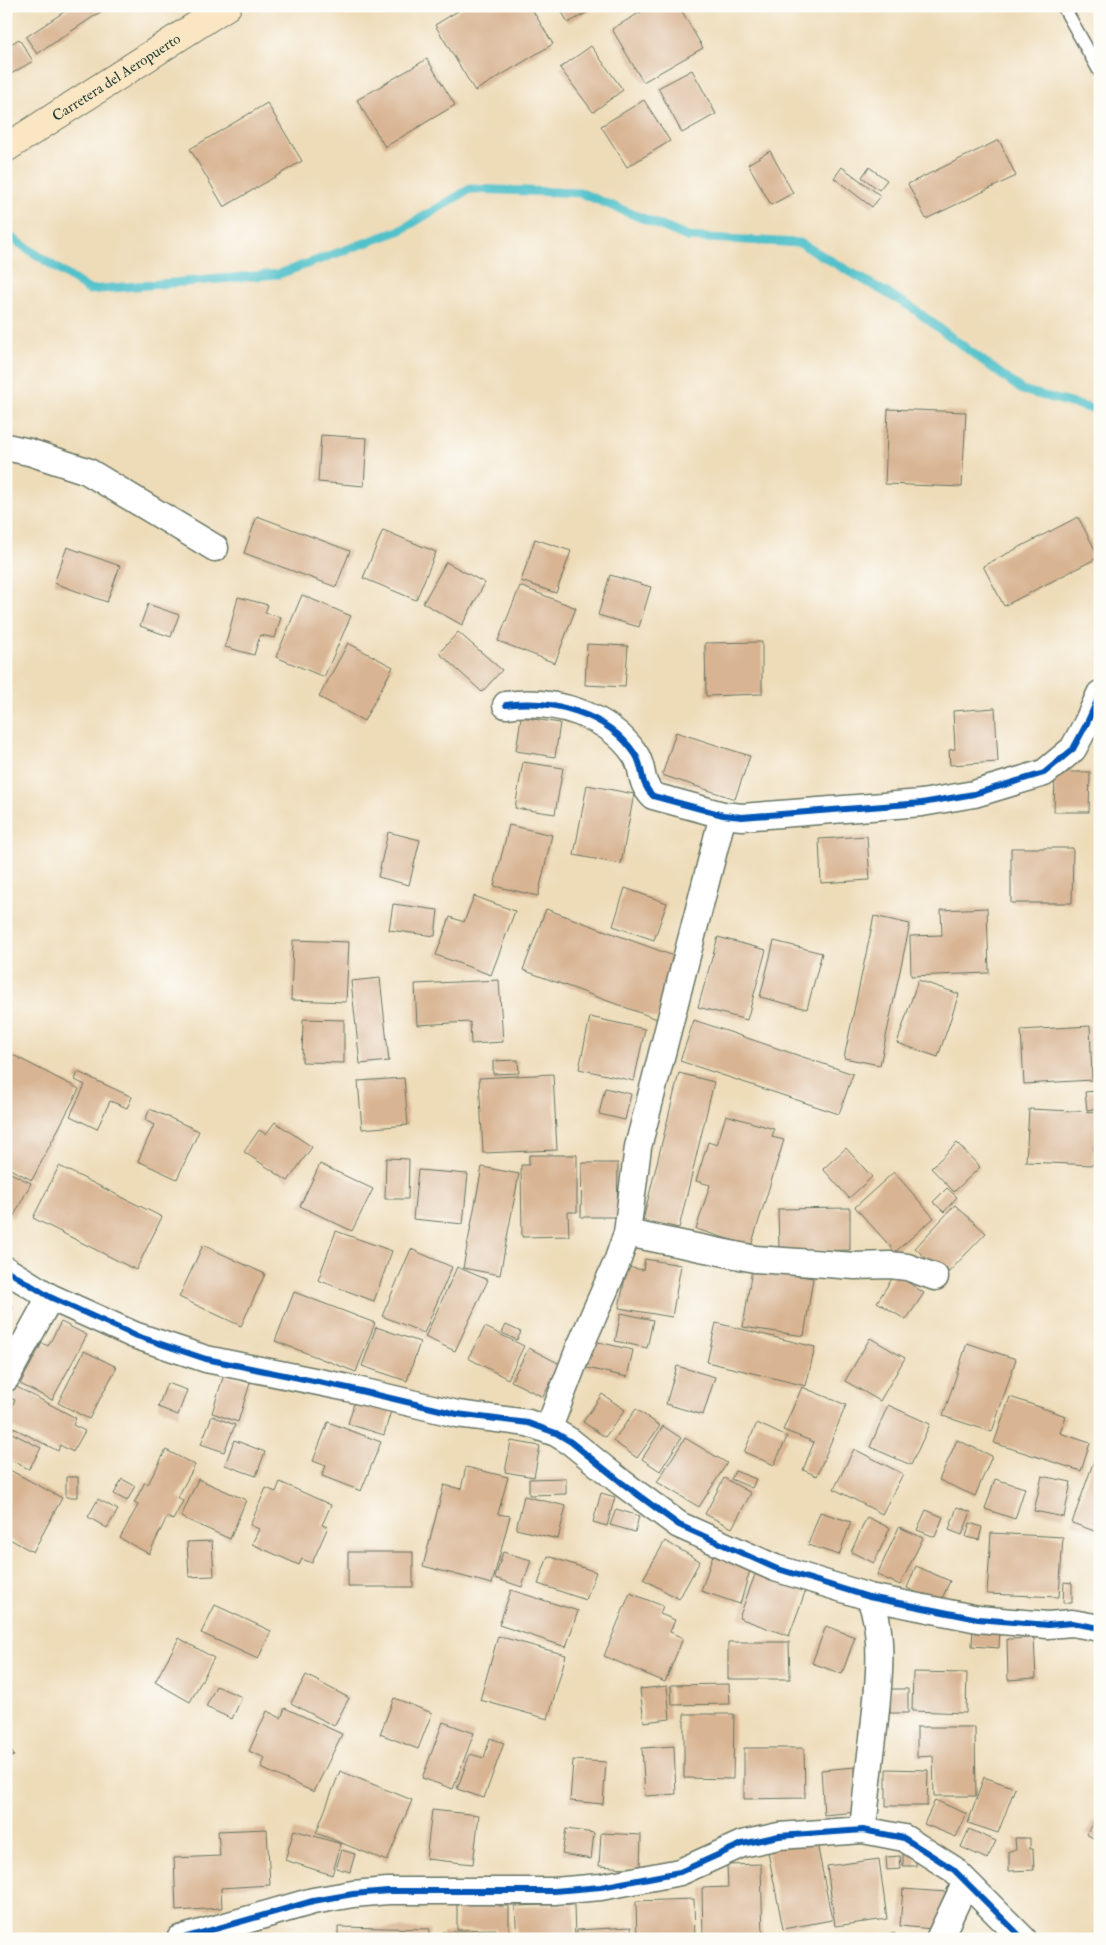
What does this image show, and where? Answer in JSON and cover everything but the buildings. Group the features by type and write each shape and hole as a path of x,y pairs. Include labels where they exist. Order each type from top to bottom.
{"main road":[{"name":"Carretera del Aeropuerto","path":"6,148 227,6"}],"street":[{"path":"6,447 87,471 215,548"},
{"path":"506,705 551,705 591,715 621,737 636,756 645,788 652,796 723,815 742,817 922,803 974,794 1044,773 1073,749 1100,694"},
{"path":"548,1430 579,1349 618,1262 627,1233 638,1147 723,815"},
{"path":"627,1233 755,1259 855,1266 890,1265 907,1267 935,1277"},
{"path":"6,1270 50,1297 134,1335 206,1360 348,1388 456,1414 528,1424 548,1430 572,1442 622,1483 679,1525 775,1568 868,1597 978,1619 1048,1625 1072,1624 1100,1628"},
{"path":"6,1378 50,1297"},
{"path":"863,1830 878,1681 877,1623 874,1607 868,1597"},
{"path":"180,1939 313,1902 354,1894 388,1891 554,1891 601,1887 680,1872 742,1844 779,1836 863,1830 904,1838 953,1869 1023,1939"},
{"path":"939,1939 966,1882"}],"lane":[{"path":"1063,6 1100,72"}],"waterway":[{"path":"6,234 89,290 279,274 401,230 470,189 581,193 688,237 800,243 911,307 1022,390 1100,411"}],"cycle path":[{"path":"506,705 542,704 578,712 594,719 610,728 635,754 645,785 653,796 723,815 742,817 922,803 974,794 1044,773 1073,749 1100,694"},
{"path":"6,1270 50,1297 134,1335 206,1359 348,1388 457,1414 528,1423 556,1433 571,1442 679,1525 775,1568 869,1597 978,1619 1048,1625 1072,1623 1100,1628"},
{"path":"180,1939 313,1901 353,1894 388,1891 554,1891 601,1887 680,1872 742,1844 779,1836 863,1830 904,1838 953,1869 1023,1939"}]}
